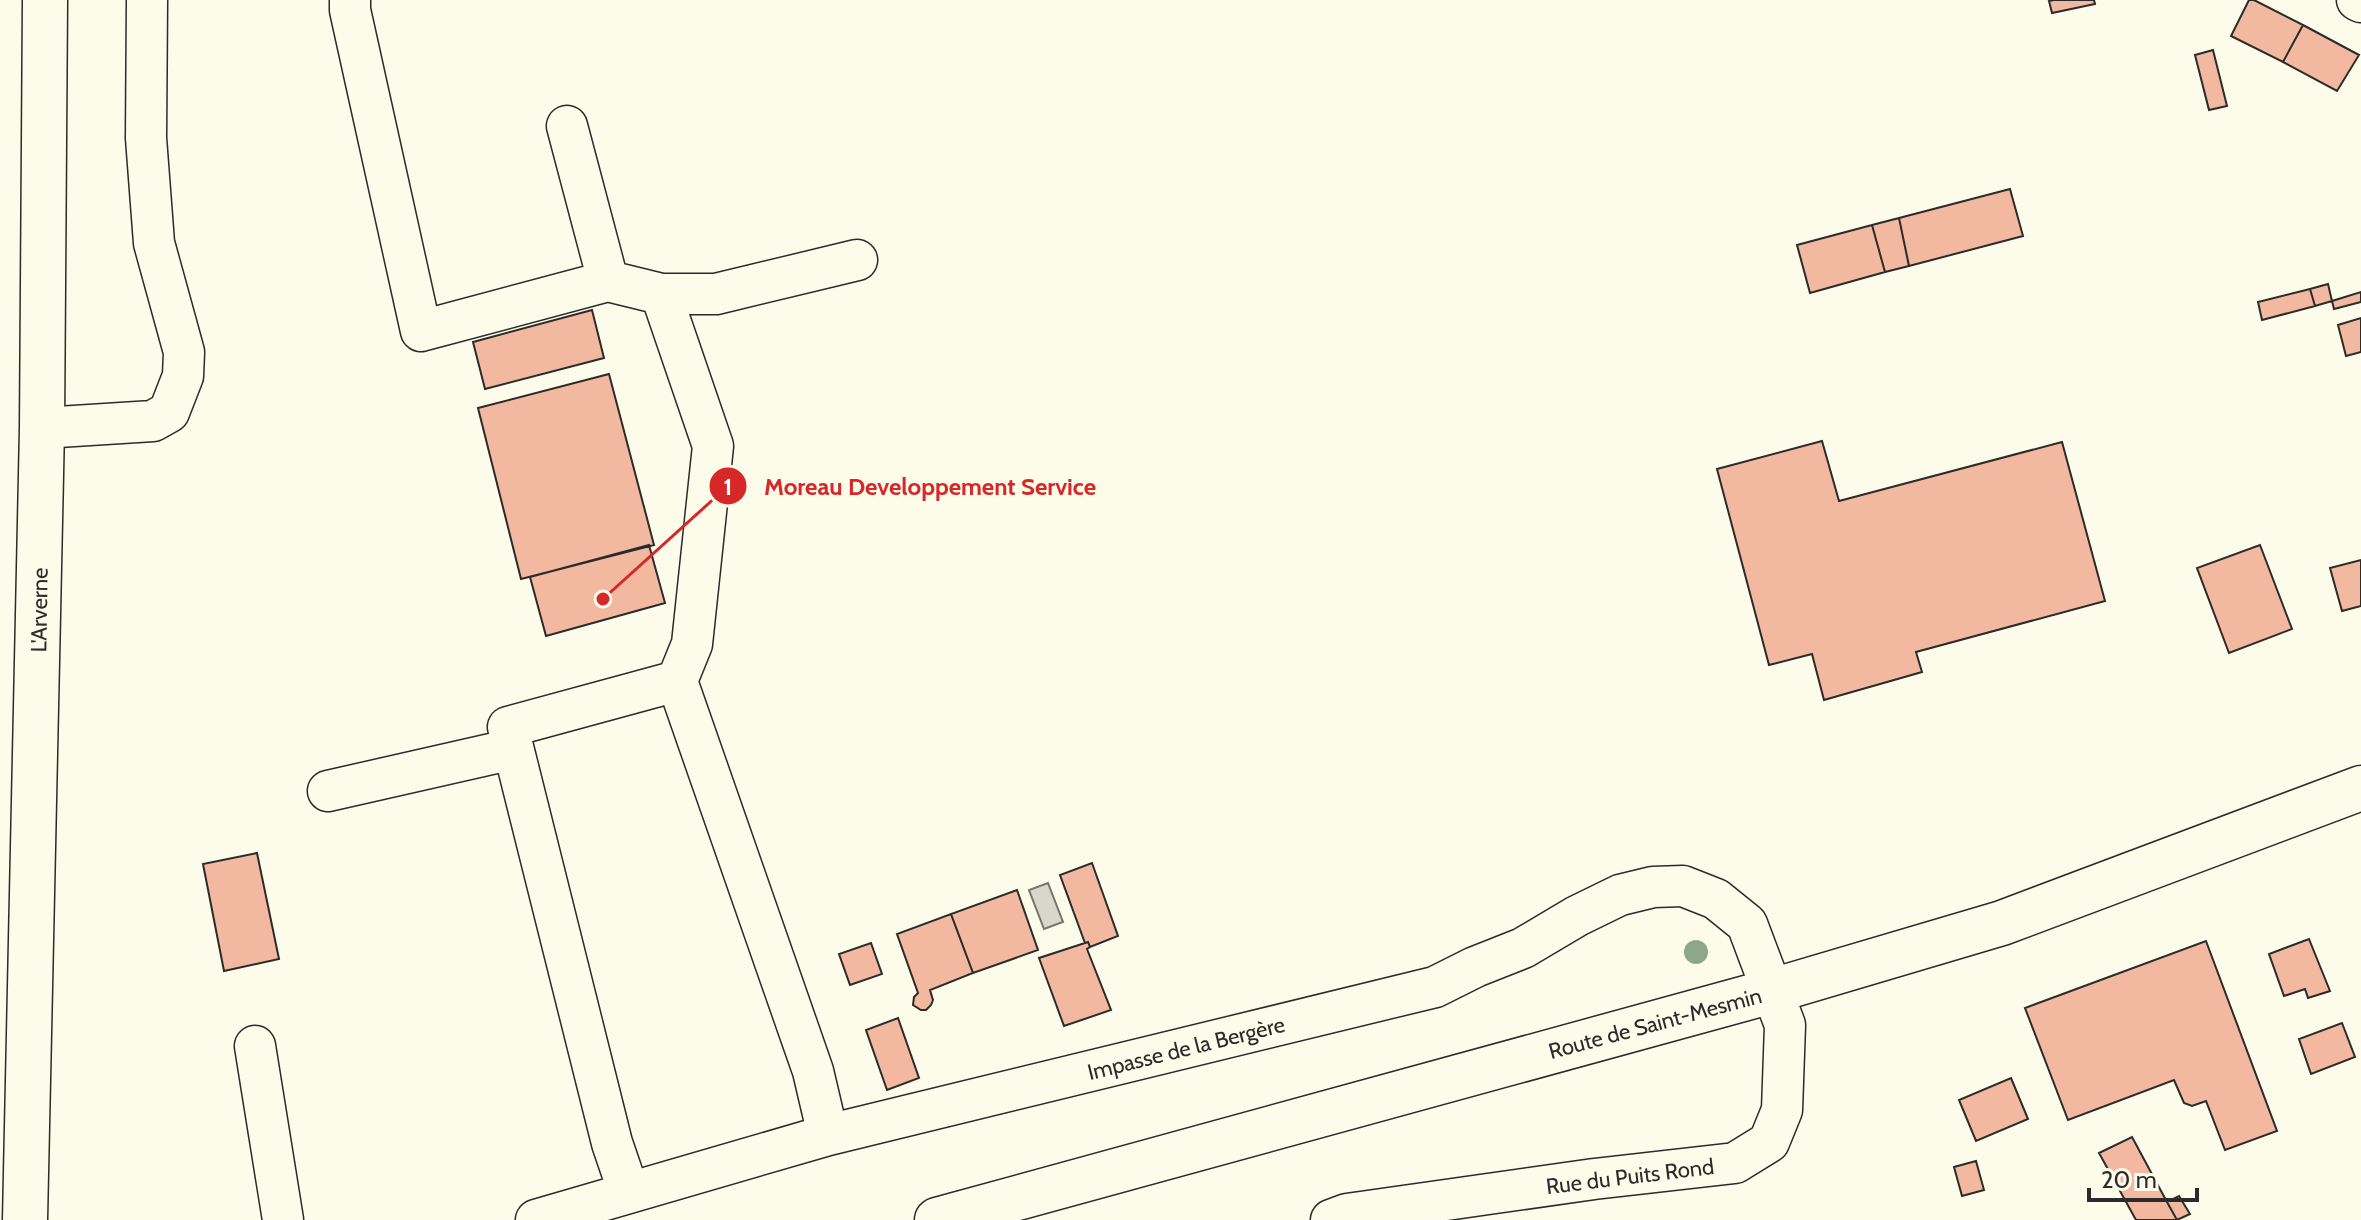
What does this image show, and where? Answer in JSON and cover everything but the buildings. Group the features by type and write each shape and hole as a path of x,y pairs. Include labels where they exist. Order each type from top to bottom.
{"main road":[{"name":"L'Arverne","path":"25,1220 42,428 45,0"},
{"name":"Route de Saint-Mesmin","path":"937,1220 1772,991 2002,923 2361,788"}],"street":[{"path":"42,428 153,421 169,412 183,376 184,352 154,243 146,138 147,0"},
{"path":"350,0 421,331 608,281 661,294 716,294 857,260"},
{"path":"567,126 608,281"},
{"path":"661,294 713,446 692,644 677,681 813,1071 828,1135"},
{"path":"629,1193 612,1143 508,727 677,681"},
{"path":"328,791 513,749"},
{"name":"Impasse de la Bergère","path":"536,1220 828,1135 1435,987 1523,948 1620,895 1653,887 1683,886 1716,899 1747,924 1772,991"},
{"name":"Rue du Puits Rond","path":"1331,1220 1347,1214 1594,1179 1735,1163 1769,1142 1782,1110 1785,1025 1772,991"},
{"path":"255,1046 283,1220"}],"shaded area":[{"path":"1048,883 1063,922 1044,929 1029,890"}],"place":[{"name":"Moreau Developpement Service","path":"603,599"}]}
